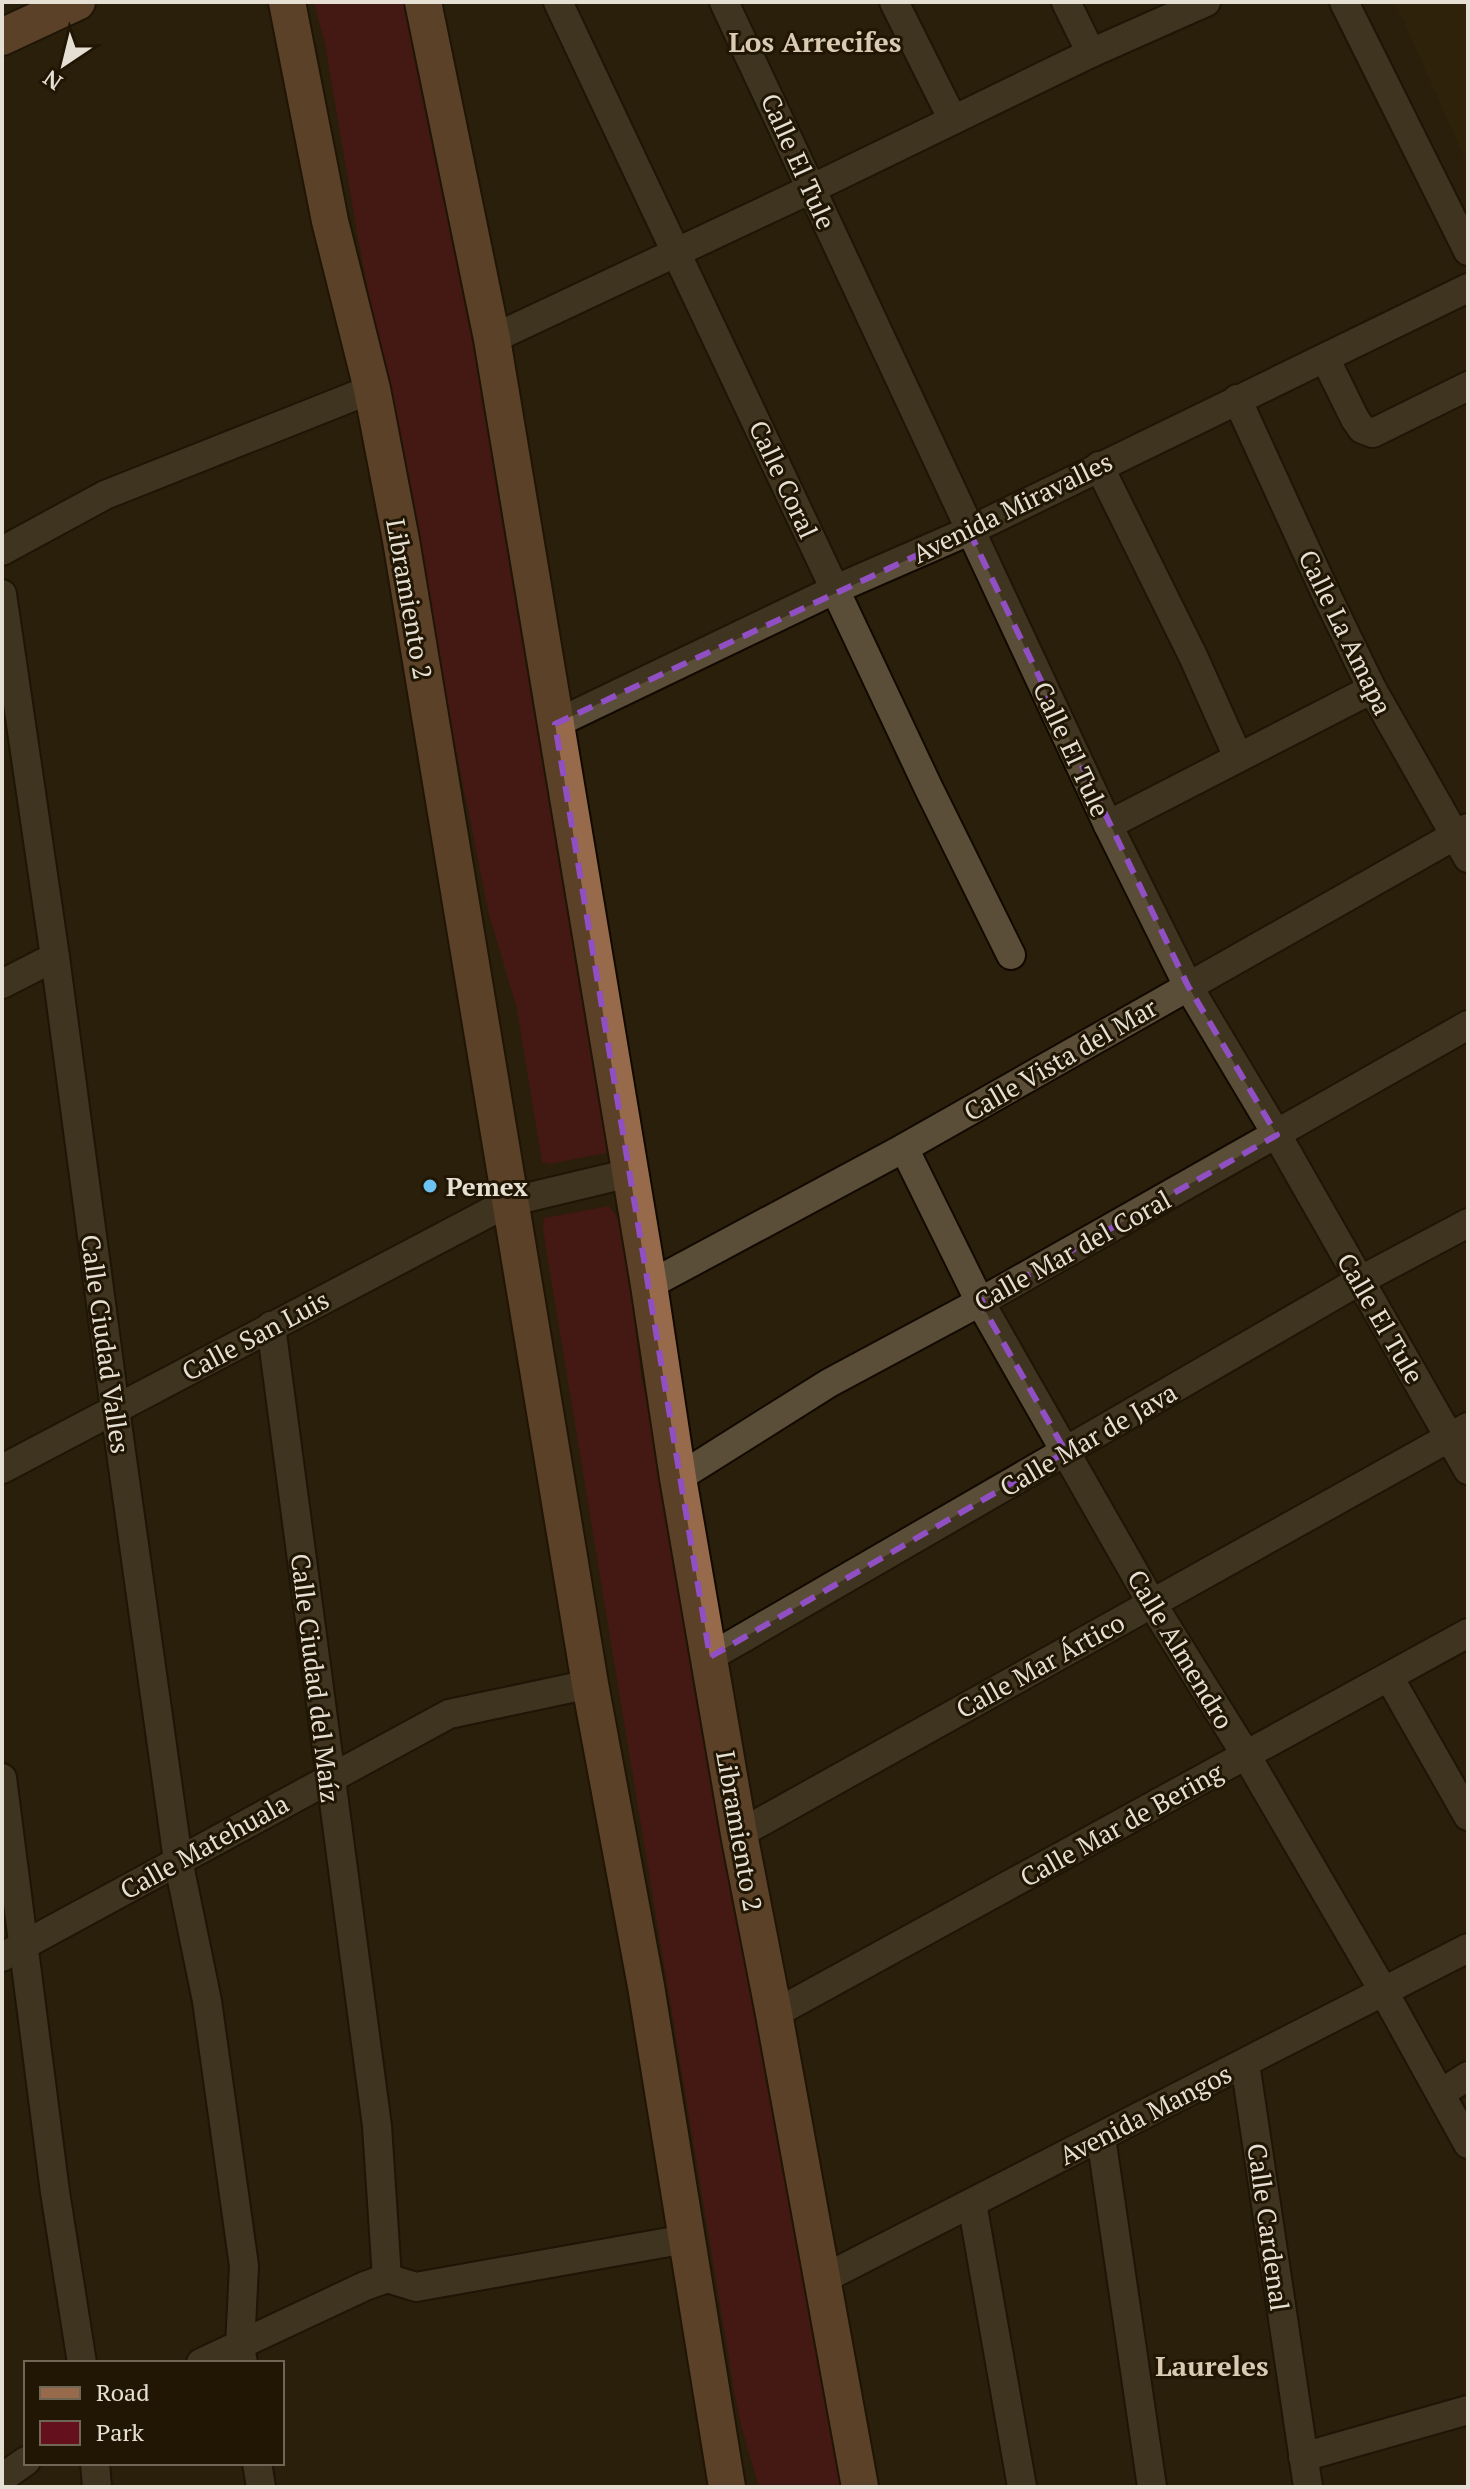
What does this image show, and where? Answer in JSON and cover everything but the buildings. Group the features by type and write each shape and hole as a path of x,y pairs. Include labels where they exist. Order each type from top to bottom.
{"main road":[{"path":"2,37 77,2"},
{"name":"Libramiento 2","path":"287,2 330,221 372,389 401,540 590,1684 646,1986 727,2487"},
{"name":"Libramiento 2","path":"423,2 492,339 649,1285 678,1478 739,1834 860,2487"}],"street":[{"name":"Calle Coral","path":"558,2 929,789 1011,955"},
{"name":"Calle El Tule","path":"724,2 969,531 1188,986 1359,1281 1458,1432 1468,1470"},
{"path":"894,2 953,120"},
{"path":"1066,2 1091,53"},
{"path":"492,339 811,189 1178,8 1206,2"},
{"path":"1344,2 1468,251"},
{"name":"Avenida Miravalles","path":"555,724 836,589 969,531 1468,288"},
{"path":"1325,358 1355,419 1362,429 1373,433 1468,386"},
{"path":"2,551 105,495 372,389"},
{"name":"Calle La Amapa","path":"1237,399 1372,689 1464,841"},
{"path":"1099,466 1193,656 1238,757"},
{"name":"Calle Ciudad Valles","path":"2,594 55,957 178,1860 207,2001 244,2266 242,2355"},
{"path":"1108,825 1372,689"},
{"name":"Calle Vista del Mar","path":"649,1285 904,1148 1188,986 1464,841"},
{"path":"2,984 55,957"},
{"name":"Calle Mar del Coral","path":"678,1478 829,1383 980,1302 1468,1025"},
{"name":"Calle Almendro","path":"904,1148 980,1302 1151,1602 1246,1755 1384,1992 1468,2144"},
{"path":"509,1202 630,1173"},
{"name":"Calle San Luis","path":"2,1469 509,1202"},
{"name":"Calle Mar de Java","path":"710,1657 1359,1281 1468,1223"},
{"name":"Calle Ciudad del Maíz","path":"271,1326 377,2126 387,2278"},
{"name":"Calle Mar Ártico","path":"739,1834 1458,1432"},
{"name":"Calle Mar de Bering","path":"774,2014 1468,1633"},
{"path":"1389,1677 1468,1816"},
{"name":"Calle Matehuala","path":"13,1951 449,1714 590,1684"},
{"path":"2,1778 13,1951 82,2361"},
{"name":"Avenida Mangos","path":"823,2279 1468,1948"},
{"name":"Calle Cardenal","path":"1245,2063 1308,2487"},
{"path":"1441,2093 1468,2076"},
{"path":"1101,2137 1152,2487"},
{"path":"972,2203 1022,2487"},
{"path":"211,2361 242,2355 365,2286 387,2278 416,2287 686,2239"},
{"path":"1303,2457 1468,2410"},
{"path":"2,2478 24,2462"},
{"path":"95,2465 97,2487"},
{"path":"257,2465 261,2487"}],"highlighted area":[{"path":"969,531 1188,986 1277,1135 980,1302 1066,1452 710,1657 555,724"}],"shaded area":[{"path":"1395,2 1468,2 1468,166"}],"green space":[{"path":"314,2 406,2 449,206 611,1152 550,1164 542,1162 517,1009 489,914 428,611 325,44"},
{"path":"609,1206 623,1234 642,1382 665,1454 842,2487 759,2487 734,2390 543,1229 544,1218"}],"place":[{"name":"Pemex","path":"430,1186"}],"district":[{"name":"Los Arrecifes","path":"815,41"},
{"name":"Laureles","path":"1212,2365"}]}
